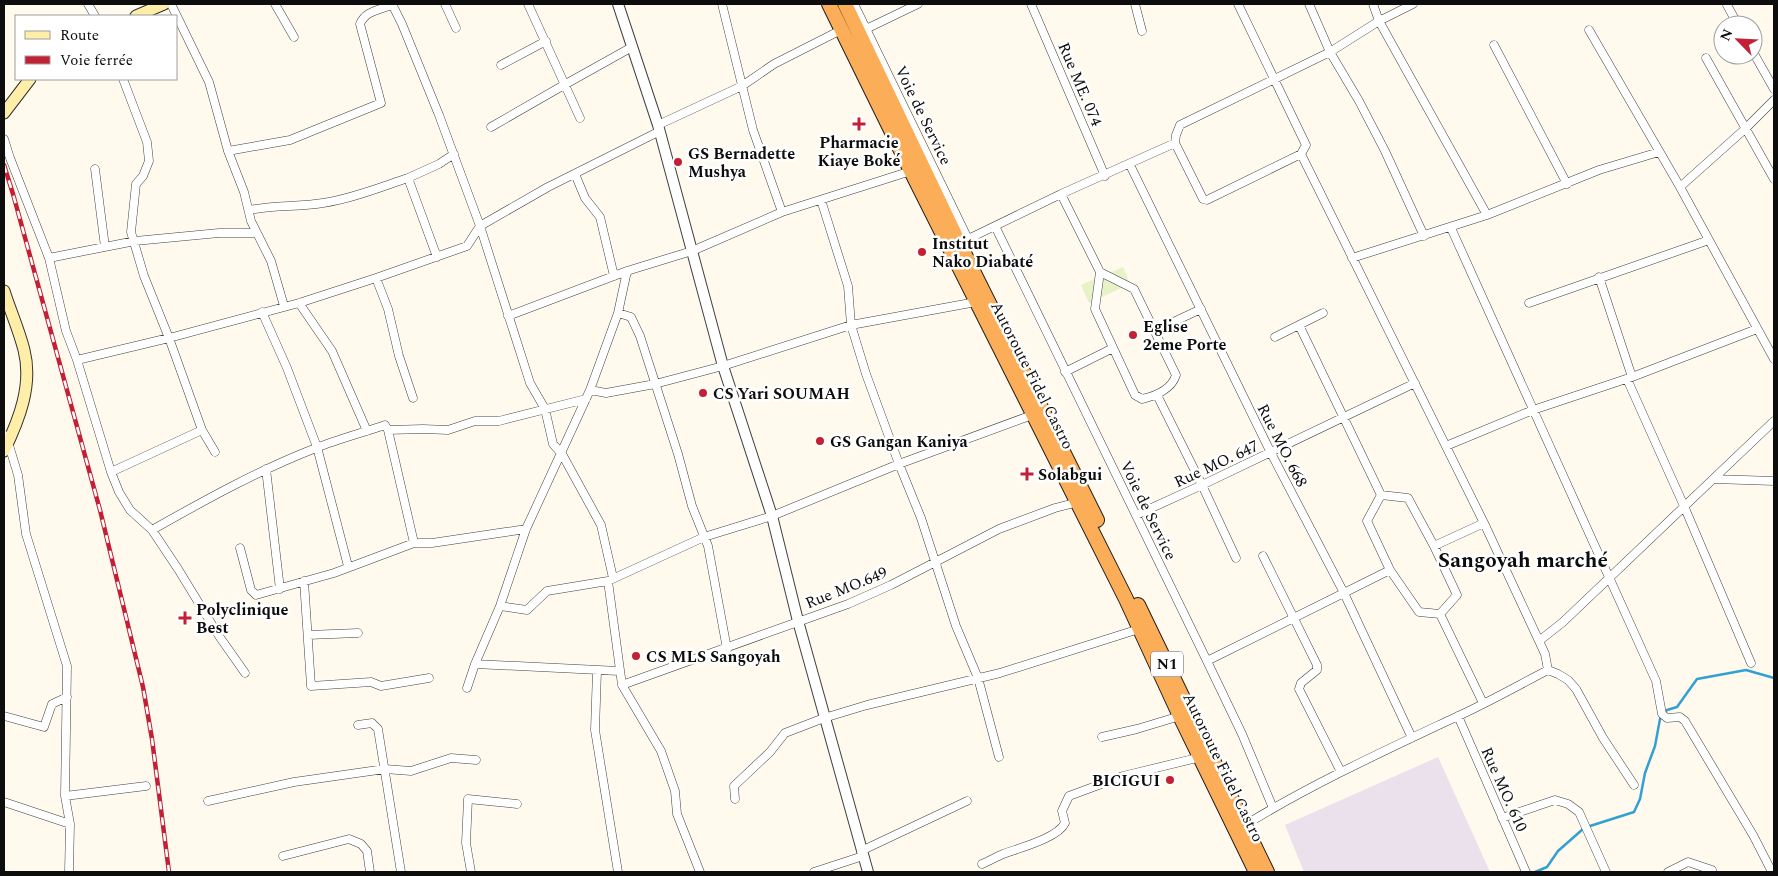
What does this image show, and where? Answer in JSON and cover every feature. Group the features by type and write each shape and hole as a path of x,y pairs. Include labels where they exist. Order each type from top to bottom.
{"highway":[{"name":"Autoroute Fidel Castro","path":"829,4 1032,415 1078,502 1256,872"},
{"name":"Autoroute Fidel Castro","path":"845,4 886,79 1267,872"}],"main road":[{"path":"138,15 164,4"},
{"path":"4,110 29,80"},
{"path":"4,291 25,351 27,383 21,413 5,443"}],"street":[{"path":"275,4 294,37"},
{"path":"445,4 456,28"},
{"path":"528,4 580,118"},
{"path":"618,4 659,128 723,366 772,516 824,718 868,872"},
{"path":"722,4 754,130 782,212"},
{"name":"Voie de Service","path":"854,4 886,79"},
{"path":"866,29 918,4"},
{"name":"Rue ME. 074","path":"1031,4 1105,176"},
{"path":"1135,4 1142,31"},
{"path":"1238,4 1274,78 1306,145 1301,154 1207,200 1203,199 1175,143 1180,125 1274,78 1330,52 1379,21 1412,4"},
{"path":"1309,4 1330,52 1359,101 1385,151 1424,236"},
{"path":"1373,4 1379,21 1487,215"},
{"path":"228,152 290,140 381,103 360,24 366,14 392,5 402,24 454,154 480,226 530,384 544,410 553,444 562,454 601,525 610,580 619,672 622,684 661,750 675,791 677,814 700,872"},
{"path":"1727,6 1732,15"},
{"path":"178,18 209,82 228,152 249,210 251,221 271,261 284,306"},
{"path":"77,360 169,338 299,303 467,246 480,226 548,187 742,86 774,64 841,30"},
{"path":"1589,30 1680,187 1774,359"},
{"path":"501,65 546,41"},
{"path":"1494,45 1567,184"},
{"path":"491,127 632,47"},
{"path":"1706,58 1774,179"},
{"path":"1760,65 1774,90"},
{"path":"123,80 147,142 150,161 143,176 136,184 131,232 144,276 169,338 202,430 215,452"},
{"path":"1680,187 1745,130 1774,100"},
{"path":"4,139 48,258 66,331 119,492 130,510 152,530 219,636 245,673"},
{"path":"964,241 1061,194 1130,165 1175,143"},
{"path":"1352,258 1450,228 1599,170 1658,152"},
{"path":"249,210 270,206 323,203 374,190 408,178 439,164 454,154"},
{"path":"1301,154 1484,523 1545,654 1548,670"},
{"name":"Rue MO. 668","path":"1130,165 1271,452 1344,593 1412,738"},
{"path":"95,169 105,247"},
{"path":"508,316 627,271 692,251 782,212 911,171"},
{"path":"575,174 585,198 600,218 614,276"},
{"path":"408,178 437,257"},
{"path":"1061,194 1100,272 1095,309 1135,395 1142,398 1157,395 1171,383 1176,375 1134,289 1100,272"},
{"path":"821,200 848,286 851,325 866,374 921,518 956,626 978,678 999,757"},
{"name":"Voie de Service","path":"996,226 1065,372 1242,734 1273,808"},
{"path":"1450,228 1656,681 1664,716 1680,717 1685,721 1748,826 1772,872"},
{"path":"48,258 135,242 219,233 257,233"},
{"path":"1529,303 1709,240"},
{"path":"468,688 475,664 500,606 526,529 590,390 618,313 627,271"},
{"path":"376,278 388,309 398,356 413,398"},
{"path":"1599,278 1629,378 1752,663"},
{"path":"590,390 606,393 655,384 723,366 851,325 976,302"},
{"path":"299,303 332,351 367,431"},
{"path":"1154,331 1201,309"},
{"path":"262,312 287,368 317,447 348,566"},
{"path":"618,313 631,317 640,336 678,454 692,506 708,546 717,586 727,649"},
{"path":"1275,336 1324,313"},
{"path":"1299,325 1381,495"},
{"path":"1446,446 1533,410 1629,378 1757,329"},
{"path":"1065,372 1113,348"},
{"name":"Rue MO. 647","path":"1136,515 1415,383"},
{"path":"1157,395 1236,558"},
{"path":"388,430 448,430 475,421 499,422 586,399"},
{"path":"500,606 527,610 547,591 610,580 704,537 772,516 899,464 1032,415"},
{"path":"1539,641 1563,622 1774,421"},
{"path":"152,530 266,469 317,447 385,425 388,430 414,543"},
{"path":"111,472 202,430"},
{"path":"5,443 18,476 26,534 67,666 65,796 70,824 69,872"},
{"path":"266,469 280,589"},
{"path":"1714,479 1774,481"},
{"path":"1381,495 1408,498 1434,546 1457,596 1440,614"},
{"path":"1381,495 1367,521 1390,570 1420,612 1440,614"},
{"name":"Rue MO.649","path":"622,684 727,649 848,604 891,585 999,530 1055,508 1078,502"},
{"path":"1434,546 1484,523"},
{"path":"240,548 253,594 256,595 334,573 348,566 414,543 432,543 526,529"},
{"path":"1263,556 1318,668 1301,683 1299,689 1341,772"},
{"path":"1207,661 1251,641 1390,570"},
{"path":"304,581 311,686 371,682 381,686 429,678"},
{"path":"1440,614 1483,703"},
{"path":"736,799 734,786 770,752 785,733 824,718 898,697 1000,673 1139,629"},
{"path":"308,635 358,633"},
{"path":"475,664 619,672"},
{"path":"597,670 595,730 618,872"},
{"path":"1245,825 1341,772 1548,670 1568,680 1576,689 1603,738 1634,785"},
{"path":"4,716 44,727 52,704 68,697"},
{"path":"1102,738 1137,730 1180,716"},
{"name":"Rue MO. 610","path":"1458,716 1526,872"},
{"path":"358,724 372,722 378,729 401,872"},
{"path":"982,864 1002,854 1033,844 1062,828 1065,823 1062,811 1068,796 1123,776 1201,757"},
{"path":"208,800 294,782 385,769 411,771 451,758 476,760"},
{"path":"65,796 146,786"},
{"path":"471,872 466,843 468,799 517,804"},
{"path":"1502,818 1555,800 1568,804 1578,812 1606,872"},
{"path":"814,872 862,853 967,801"},
{"path":"4,802 70,824"},
{"path":"283,856 349,839 362,844 367,851 370,872"},
{"path":"1668,872 1688,862 1712,870"}],"shaded area":[{"path":"1438,757 1490,872 1304,872 1285,825"}],"green space":[{"path":"1123,267 1130,284 1089,303 1081,285"}],"waterway":[{"path":"1590,826 1634,812 1640,799 1645,773 1655,746 1660,719 1667,710 1677,707 1697,679 1746,670 1774,678"},
{"path":"1535,872 1547,867 1558,851 1583,829"}],"railway":[{"path":"4,165 100,510 143,687 152,739 169,872"}],"place":[{"name":"Pharmacie Kiaye Boké","path":"859,124"},
{"name":"GS Bernadette Mushya","path":"678,162"},
{"name":"Institut Nako Diabaté","path":"922,252"},
{"name":"Eglise 2eme Porte","path":"1133,335"},
{"name":"CS Yari SOUMAH","path":"703,393"},
{"name":"GS Gangan Kaniya","path":"820,441"},
{"name":"Solabgui","path":"1027,474"},
{"name":"Polyclinique Best","path":"185,618"},
{"name":"CS MLS Sangoyah","path":"636,656"},
{"name":"BICIGUI","path":"1170,780"}],"district":[{"name":"Sangoyah marché","path":"1523,560"}]}
